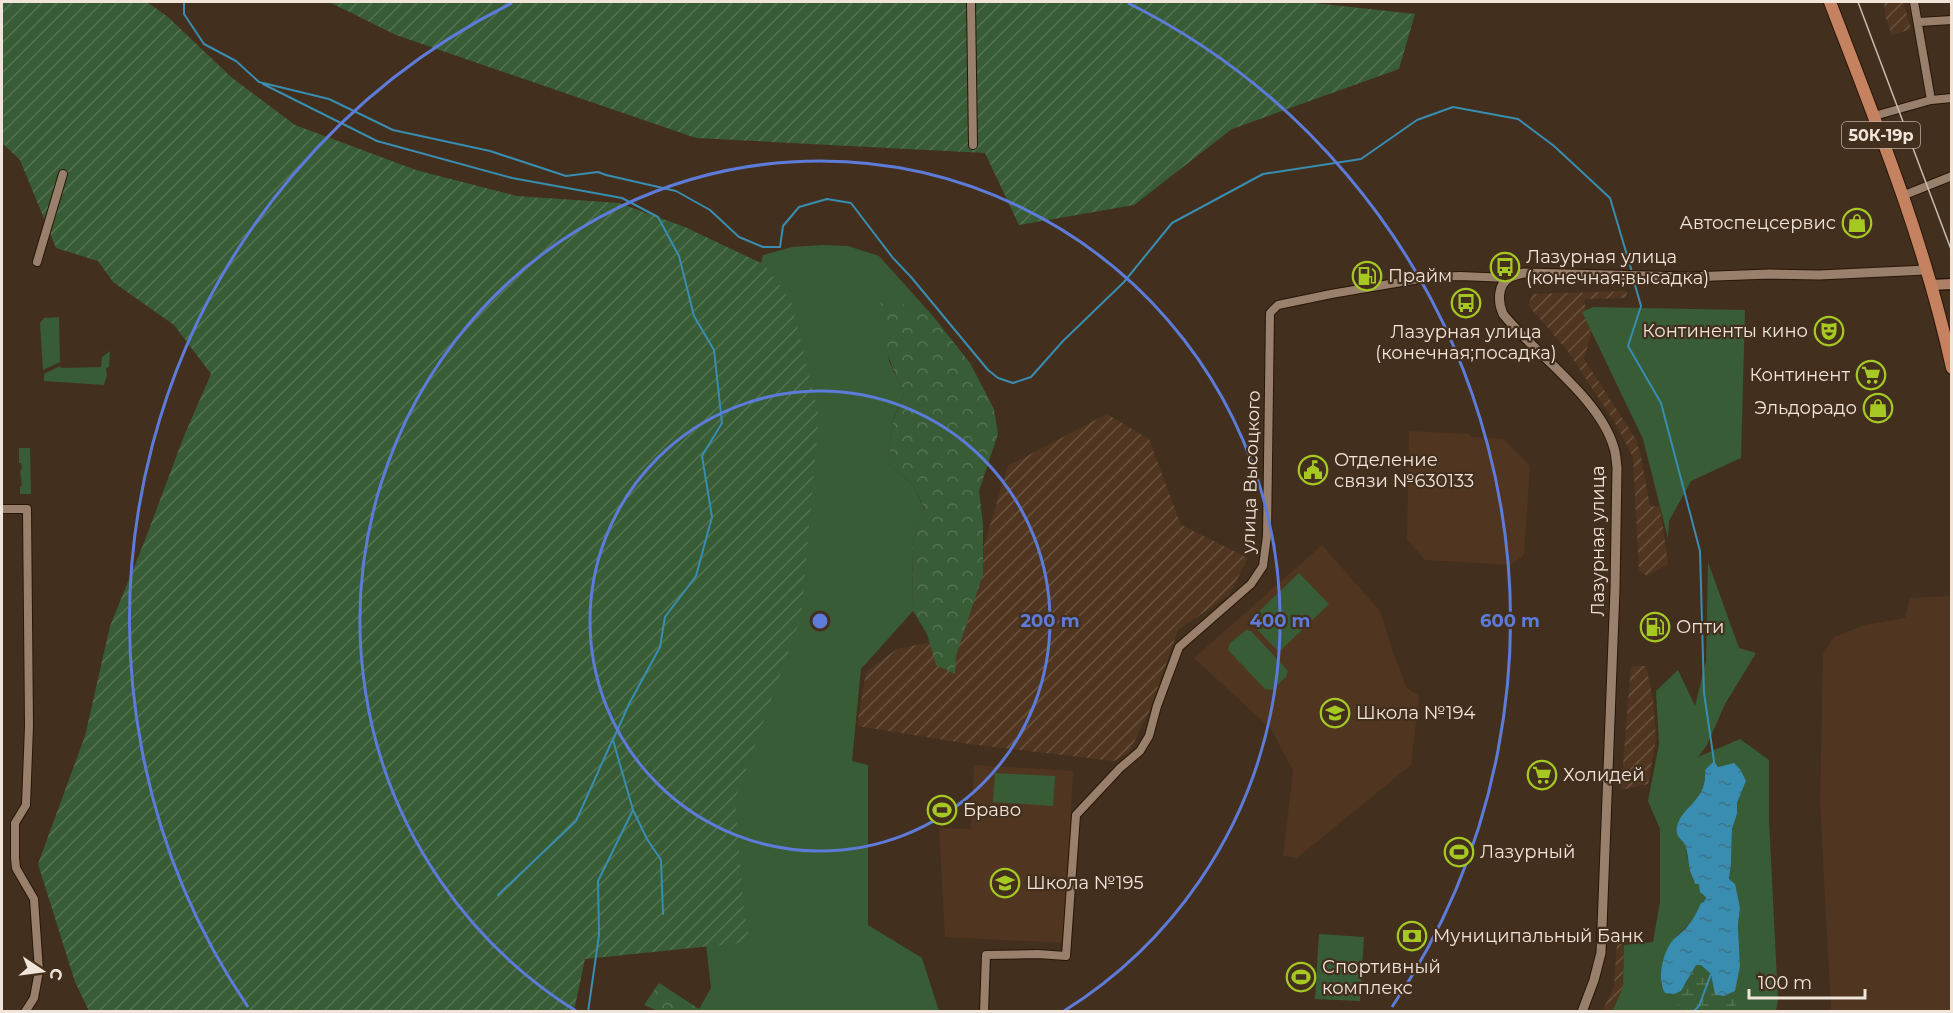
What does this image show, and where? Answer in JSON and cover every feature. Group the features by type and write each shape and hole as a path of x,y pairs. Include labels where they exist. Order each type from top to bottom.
{"main road":[{"name":"50К-19р","path":"1830,2 1902,196 1931,285 1952,368"},
{"path":"1931,285 1952,284"}],"street":[{"path":"970,2 973,145"},
{"path":"1914,2 1931,100"},
{"path":"1919,22 1952,20"},
{"path":"1874,116 1931,100 1952,98"},
{"path":"37,262 63,174"},
{"path":"1902,196 1952,176"},
{"path":"1508,278 1524,273 1689,277 1819,275 1926,270"},
{"name":"улица Высоцкого","path":"984,1011 986,955 1066,956 1076,815 1120,768 1140,751 1149,736 1157,706 1179,647 1251,584 1263,566 1267,536 1270,313 1278,305 1431,277 1508,278"},
{"name":"Лазурная улица","path":"1508,278 1501,287 1499,304 1503,314 1595,411 1614,448 1617,467 1615,598 1601,953 1594,981 1582,1011"},
{"path":"2,509 27,508 27,640 30,715 26,805 15,824 15,858 16,868 34,899 39,971 34,998 25,1011"}],"shaded area":[{"path":"1884,2 1903,2 1911,29 1892,35 1885,16"},
{"path":"1627,291 1626,298 1584,299 1591,334 1584,359 1635,438 1640,452 1650,506 1660,507 1668,564 1647,576 1639,570 1633,457 1615,423 1567,350 1528,305 1533,294"},
{"path":"1107,414 1149,439 1181,525 1248,558 1229,595 1178,630 1149,712 1129,752 1114,761 969,744 857,726 866,672 897,649 956,637 1008,466"},
{"path":"1409,431 1469,434 1472,437 1503,439 1530,466 1524,555 1511,565 1425,560 1407,539"},
{"name":"Школа №194","path":"1322,545 1380,611 1407,688 1419,696 1411,765 1297,858 1283,856 1293,771 1272,730 1194,658"},
{"path":"1951,596 1951,1011 1831,1011 1820,802 1823,654 1834,637 1865,625 1905,618 1910,598"},
{"path":"1631,666 1646,666 1653,699 1656,739 1648,784 1621,790"},
{"name":"Школа №195","path":"974,765 1073,771 1064,943 945,937 939,828 971,829"},
{"path":"1617,943 1624,945 1623,987 1612,1011 1602,1012 1614,986"}],"green space":[{"path":"2,2 147,2 168,17 231,77 295,125 416,170 517,196 619,203 685,227 765,265 791,301 819,416 801,617 735,800 744,912 750,942 585,959 574,1011 89,1011 75,982 38,864 85,736 110,626 184,436 211,374 174,325 113,282 98,261 56,248 20,160 2,143"},
{"path":"329,2 1305,2 1415,14 1399,69 1232,129 1134,205 1019,225 985,153 696,138 396,35"},
{"path":"848,246 879,256 932,315 882,297 889,361 904,395 894,420 889,464 914,486 925,511 912,542 913,611 861,669 852,761 868,765 868,925 922,958 939,1011 700,1012 699,1009 711,988 701,901 755,285 763,255 792,247"},
{"path":"881,296 932,315 970,363 994,409 998,434 979,491 983,524 983,574 956,656 955,674 936,665 927,634 913,611 912,542 925,510 914,486 889,464 892,428 904,395 883,335"},
{"path":"1593,307 1745,310 1741,458 1691,481 1669,521 1668,538 1643,439 1582,312"},
{"path":"59,317 60,362 43,370 40,323 44,318"},
{"path":"110,351 104,385 44,381 44,374 60,366 61,368 101,367 102,357"},
{"path":"19,448 30,448 31,494 20,494 20,486 22,486 20,470 22,469 19,463"},
{"path":"1708,562 1739,648 1756,653 1725,704 1707,745 1698,757 1740,739 1769,760 1769,820 1778,1000 1776,1011 1612,1012 1623,987 1624,945 1653,942 1660,902 1660,829 1648,801 1659,744 1656,691 1678,670 1695,706 1706,661","holes":["1714,762 1718,767 1729,764 1746,781 1737,803 1737,814 1732,829 1729,880 1740,908 1738,925 1740,966 1707,968 1696,964 1686,985 1661,986 1663,964 1668,948 1675,937 1691,922 1706,897 1699,883 1695,884 1690,872 1681,819 1701,791 1705,770"]},
{"path":"1299,573 1329,604 1279,652 1249,621"},
{"path":"1246,630 1251,631 1288,671 1286,677 1272,690 1265,689 1228,650 1230,643"},
{"path":"995,773 1055,776 1053,806 993,802"},
{"path":"1319,934 1364,937 1360,1001 1315,999"},
{"path":"1696,964 1707,968 1731,995 1736,1002 1735,1011 1683,1011 1676,1003"},
{"path":"659,983 700,1011 658,1011 644,1005"}],"water":[{"path":"1714,761 1718,767 1734,763 1746,781 1737,803 1737,814 1732,829 1729,879 1735,884 1740,908 1738,925 1740,966 1735,991 1724,996 1715,994 1711,974 1701,965 1696,965 1681,991 1674,994 1665,993 1661,975 1667,949 1695,916 1706,897 1700,892 1699,884 1695,884 1684,843 1677,834 1677,827 1683,814 1698,797 1705,781 1705,770"}],"waterway":[{"path":"184,2 184,14 204,44 236,61 259,82 329,99 393,130 490,151 566,176 598,172 676,191 710,210 739,237 763,247 780,247 783,226 799,207 827,199 851,203 893,258 988,370 998,378 1013,383 1031,377 1063,341 1124,282 1172,223 1263,174 1361,159 1417,120 1453,107 1518,119 1554,146 1610,198 1632,272"},
{"path":"263,84 377,141 512,178 622,198 658,217 679,256 694,316 714,350 722,423 702,456 712,517 696,576 665,617 660,647 629,704 613,740 633,810 647,839 661,860 663,914"},
{"path":"1633,278 1641,306 1628,346 1661,403 1700,551 1704,693 1714,761"},
{"path":"498,895 576,821 612,741"},
{"path":"588,1012 599,935 598,881 633,810"},
{"path":"1693,1012 1699,1006 1711,974"}],"tram line":[{"path":"1858,2 1952,252"}],"place":[{"name":"Автоспецсервис","path":"1857,223"},
{"name":"Лазурная улица (конечная;высадка)","path":"1505,267"},
{"name":"Прайм","path":"1367,276"},
{"name":"Лазурная улица (конечная;посадка)","path":"1466,303"},
{"name":"Континенты кино","path":"1829,331"},
{"name":"Континент","path":"1871,375"},
{"name":"Эльдорадо","path":"1878,408"},
{"name":"Отделение связи №630133","path":"1313,470"},
{"name":"Опти","path":"1655,627"},
{"name":"Школа №194","path":"1335,713"},
{"name":"Холидей","path":"1542,775"},
{"name":"Браво","path":"942,810"},
{"name":"Лазурный","path":"1459,852"},
{"name":"Школа №195","path":"1005,883"},
{"name":"Муниципальный Банк","path":"1412,936"},
{"name":"Спортивный комплекс","path":"1301,977"}]}
